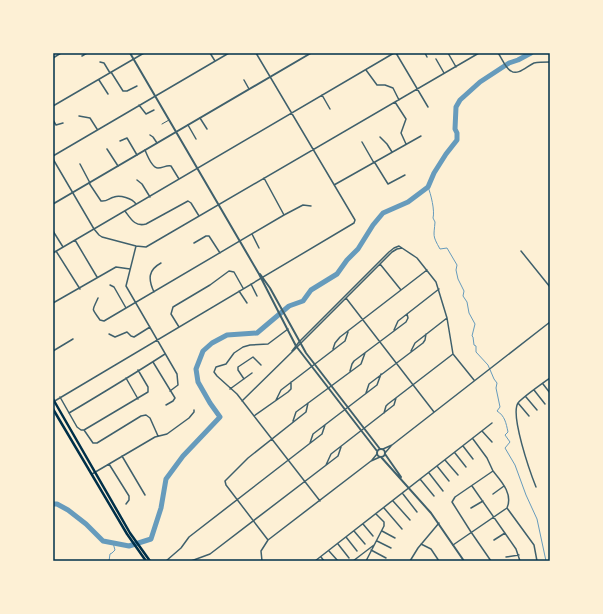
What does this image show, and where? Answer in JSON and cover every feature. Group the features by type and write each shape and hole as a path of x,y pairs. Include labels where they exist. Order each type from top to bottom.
{"main road":[{"path":"53,400 96,472 136,548 146,561"},
{"path":"53,408 128,533 150,561"}],"street":[{"path":"53,58 61,53"},
{"path":"82,56 87,53"},
{"path":"130,53 239,242 278,302 300,343 314,364 385,454 402,480"},
{"path":"53,106 144,53"},
{"path":"210,53 215,61"},
{"path":"53,156 229,53"},
{"path":"53,400 354,223 347,206 256,53"},
{"path":"53,204 311,53"},
{"path":"53,253 395,53 428,107"},
{"path":"425,53 427,57"},
{"path":"448,53 456,66"},
{"path":"53,159 72,193 100,237 142,248 147,247 479,53"},
{"path":"498,53 510,71 517,72 535,63 550,62"},
{"path":"436,59 444,73"},
{"path":"100,62 104,63 123,91 127,91 137,86"},
{"path":"366,70 376,84 393,88 399,100"},
{"path":"99,80 108,94"},
{"path":"244,80 249,89"},
{"path":"322,95 330,109"},
{"path":"395,102 406,119 401,133 406,144"},
{"path":"139,105 146,114 154,110"},
{"path":"79,116 90,118 98,129"},
{"path":"200,118 207,130"},
{"path":"53,120 58,125 63,123"},
{"path":"162,124 169,120"},
{"path":"188,125 196,140"},
{"path":"150,135 153,136 157,144"},
{"path":"334,185 422,136"},
{"path":"380,137 392,152"},
{"path":"120,141 127,138 137,155"},
{"path":"362,142 388,184 405,175"},
{"path":"108,149 118,166"},
{"path":"145,150 156,168 171,166 178,180"},
{"path":"80,164 101,201 105,202 114,197 118,197 132,200 136,204"},
{"path":"264,178 284,215"},
{"path":"137,180 141,183 150,197"},
{"path":"125,211 133,222 142,225 188,201 191,203 198,216"},
{"path":"98,298 93,309 101,321 105,321 284,215 304,205 311,206"},
{"path":"53,231 63,247"},
{"path":"252,234 259,248"},
{"path":"194,243 206,236 210,236 220,253"},
{"path":"76,240 97,278"},
{"path":"136,246 126,286 178,376 178,385 170,391"},
{"path":"300,343 391,250 397,246 417,258 436,282 447,318 453,354 474,380"},
{"path":"242,401 394,250 402,248"},
{"path":"56,251 80,289"},
{"path":"521,252 550,287"},
{"path":"154,292 150,283 151,272 153,268 161,263"},
{"path":"380,264 401,290"},
{"path":"53,303 118,267 130,270"},
{"path":"333,349 335,342 348,331 427,270"},
{"path":"178,327 171,314 173,307 210,285 229,271 233,271 243,289"},
{"path":"262,278 296,346 381,457 439,524 464,561"},
{"path":"110,284 114,287 126,308"},
{"path":"251,284 257,296"},
{"path":"394,330 397,322 439,289"},
{"path":"239,291 247,303"},
{"path":"345,298 434,412"},
{"path":"350,371 353,362 407,321 407,314"},
{"path":"411,351 414,343 447,318"},
{"path":"262,561 261,551 268,540 371,461 385,454 392,445 550,322"},
{"path":"109,334 115,337 127,332 133,337 150,327"},
{"path":"288,329 268,344 243,347 234,353 226,364 216,367 214,370 216,375 234,391 320,501"},
{"path":"276,400 279,392 345,341 348,331"},
{"path":"366,392 369,384 424,341 426,334"},
{"path":"53,351 73,339"},
{"path":"293,422 296,412 362,362 365,353"},
{"path":"69,413 165,354"},
{"path":"384,413 386,406 453,354"},
{"path":"244,379 237,369 238,367 253,357 261,365"},
{"path":"153,362 175,399 166,405"},
{"path":"84,430 147,393 149,390 138,370"},
{"path":"230,389 252,373"},
{"path":"310,443 313,434 378,384 381,374"},
{"path":"126,378 138,399"},
{"path":"536,487 520,438 515,412 518,403 550,378"},
{"path":"254,417 290,390 291,382"},
{"path":"543,384 550,393"},
{"path":"534,390 545,404"},
{"path":"60,397 78,428 84,430 91,442 95,443 141,416 146,415 150,418 158,436"},
{"path":"526,397 537,410"},
{"path":"326,465 330,456 394,406 396,398"},
{"path":"268,540 224,482 226,478 271,438 306,412 308,403"},
{"path":"518,403 529,416"},
{"path":"92,474 158,436 167,434 189,418 194,410"},
{"path":"315,561 393,500 403,494 492,423"},
{"path":"166,561 181,548 189,537 323,433 325,425"},
{"path":"482,431 492,442"},
{"path":"473,438 487,458 493,472 504,486 509,496 508,508 534,545 537,561"},
{"path":"371,461 377,452 392,445"},
{"path":"463,446 473,459"},
{"path":"191,561 210,555 339,455 341,447"},
{"path":"454,453 466,467"},
{"path":"122,456 145,495"},
{"path":"445,460 458,475"},
{"path":"109,464 128,495 129,500 126,504"},
{"path":"437,466 449,481"},
{"path":"491,561 452,502 453,499 493,472"},
{"path":"429,473 443,490"},
{"path":"420,479 434,496"},
{"path":"472,486 505,533 519,555 520,561"},
{"path":"494,494 504,486"},
{"path":"403,494 417,512"},
{"path":"393,500 410,520"},
{"path":"471,508 483,501"},
{"path":"384,508 402,529"},
{"path":"453,545 508,508"},
{"path":"367,561 371,550 382,531 384,523 376,514"},
{"path":"363,524 373,536"},
{"path":"410,561 421,544 439,524"},
{"path":"354,531 365,544"},
{"path":"382,531 395,538"},
{"path":"494,540 505,533"},
{"path":"346,537 357,551"},
{"path":"377,541 391,548"},
{"path":"338,544 348,558"},
{"path":"353,561 375,544"},
{"path":"421,544 430,548 440,561"},
{"path":"371,550 386,558"},
{"path":"329,551 338,561"},
{"path":"506,558 519,555"},
{"path":"321,557 324,561"}],"waterway":[{"path":"53,504 57,504 68,510 86,524 103,541 129,546 151,539 161,508 166,479 183,456 220,417 198,382 196,369 203,351 212,343 227,335 257,333 289,306 303,301 311,290 337,274 347,260 358,249 373,225 383,213 408,202 428,187 434,173 457,140 457,133 455,129 456,107 460,100 480,82 509,63 531,53"},
{"path":"428,187 433,207 435,238 440,249 447,248 457,265 456,270 458,279 464,291 463,296 467,302 469,313 475,324 472,336 474,345 476,346 476,352 488,365 497,383 496,388 500,407 497,411 505,420 508,432 505,435 510,442 505,448 515,465 537,519 546,561"},
{"path":"109,561 110,554 115,550 113,543"}]}
